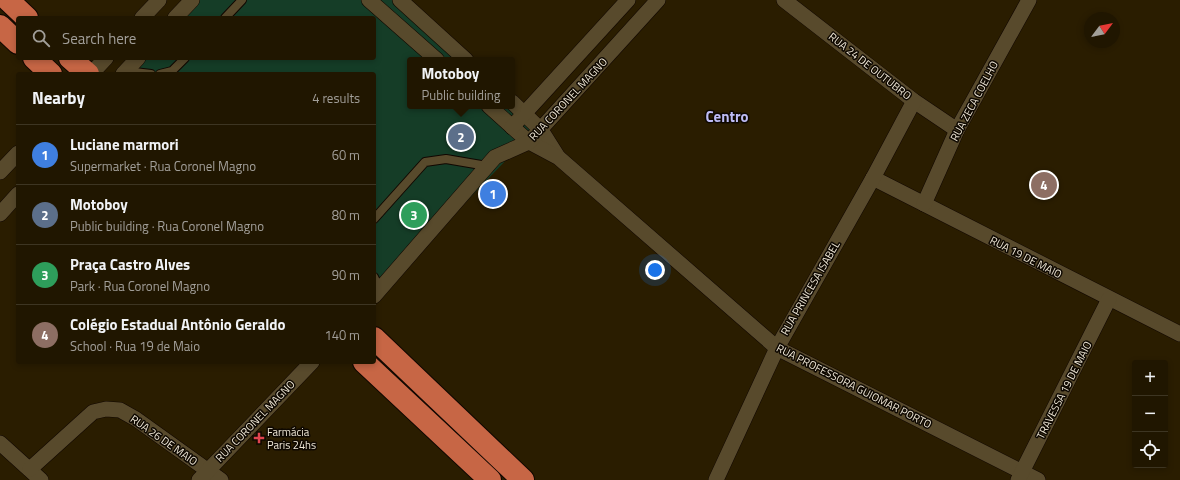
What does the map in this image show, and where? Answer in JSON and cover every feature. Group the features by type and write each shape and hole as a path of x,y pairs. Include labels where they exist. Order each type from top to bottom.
{"highway":[{"path":"8,0 25,16"},
{"path":"0,26 16,41"},
{"path":"36,60 49,72"},
{"path":"72,60 86,72"},
{"path":"376,340 523,480"},
{"path":"366,364 490,480"}],"street":[{"path":"144,16 159,0"},
{"path":"177,16 192,0"},
{"path":"369,0 434,57"},
{"path":"400,0 463,57"},
{"name":"RUA CORONEL MAGNO","path":"512,127 628,0"},
{"name":"RUA CORONEL MAGNO","path":"376,287 495,157 529,142 541,130 658,0"},
{"name":"RUA 24 DE OUTUBRO","path":"784,0 914,101 957,130"},
{"name":"RUA ZECA COELHO","path":"924,204 957,130 1029,0"},
{"path":"93,72 104,60"},
{"path":"124,72 136,60"},
{"name":"RUA PRINCESA ISABEL","path":"716,480 776,348 873,178 914,101"},
{"name":"RUA PROFESSORA GUIOMAR PORTO","path":"515,105 541,130 559,158"},
{"name":"RUA PROFESSORA GUIOMAR PORTO","path":"492,109 529,142 559,158 776,348 1020,476 1038,480"},
{"path":"0,172 16,155"},
{"name":"RUA 19 DE MAIO","path":"873,178 1180,334"},
{"path":"0,214 16,196"},
{"name":"TRAVESSA 19 DE MAIO","path":"1020,476 1109,299"},
{"name":"RUA CORONEL MAGNO","path":"203,475 310,364"},
{"name":"RUA 26 DE MAIO","path":"30,469 93,412 106,409 120,410 136,419 203,475 221,480"},
{"path":"0,443 41,480"}],"lane":[{"path":"227,16 242,0"},
{"path":"168,72 172,71 183,60"},
{"path":"376,217 425,162 446,159 487,166"}],"green space":[{"path":"189,0 399,0 458,57 407,57 407,109 511,109 534,131 376,296 376,72 127,72 137,60 376,60 376,16 176,16"}],"place":[{"name":"Motoboy","path":"461,137"},
{"name":"Colégio Estadual Antônio Geraldo","path":"1044,185"},
{"name":"Luciane marmori","path":"493,194"},
{"name":"Praça Castro Alves","path":"414,215"},
{"name":"Farmácia Paris 24hs","path":"259,438"}],"district":[{"name":"Centro","path":"727,116"}]}
